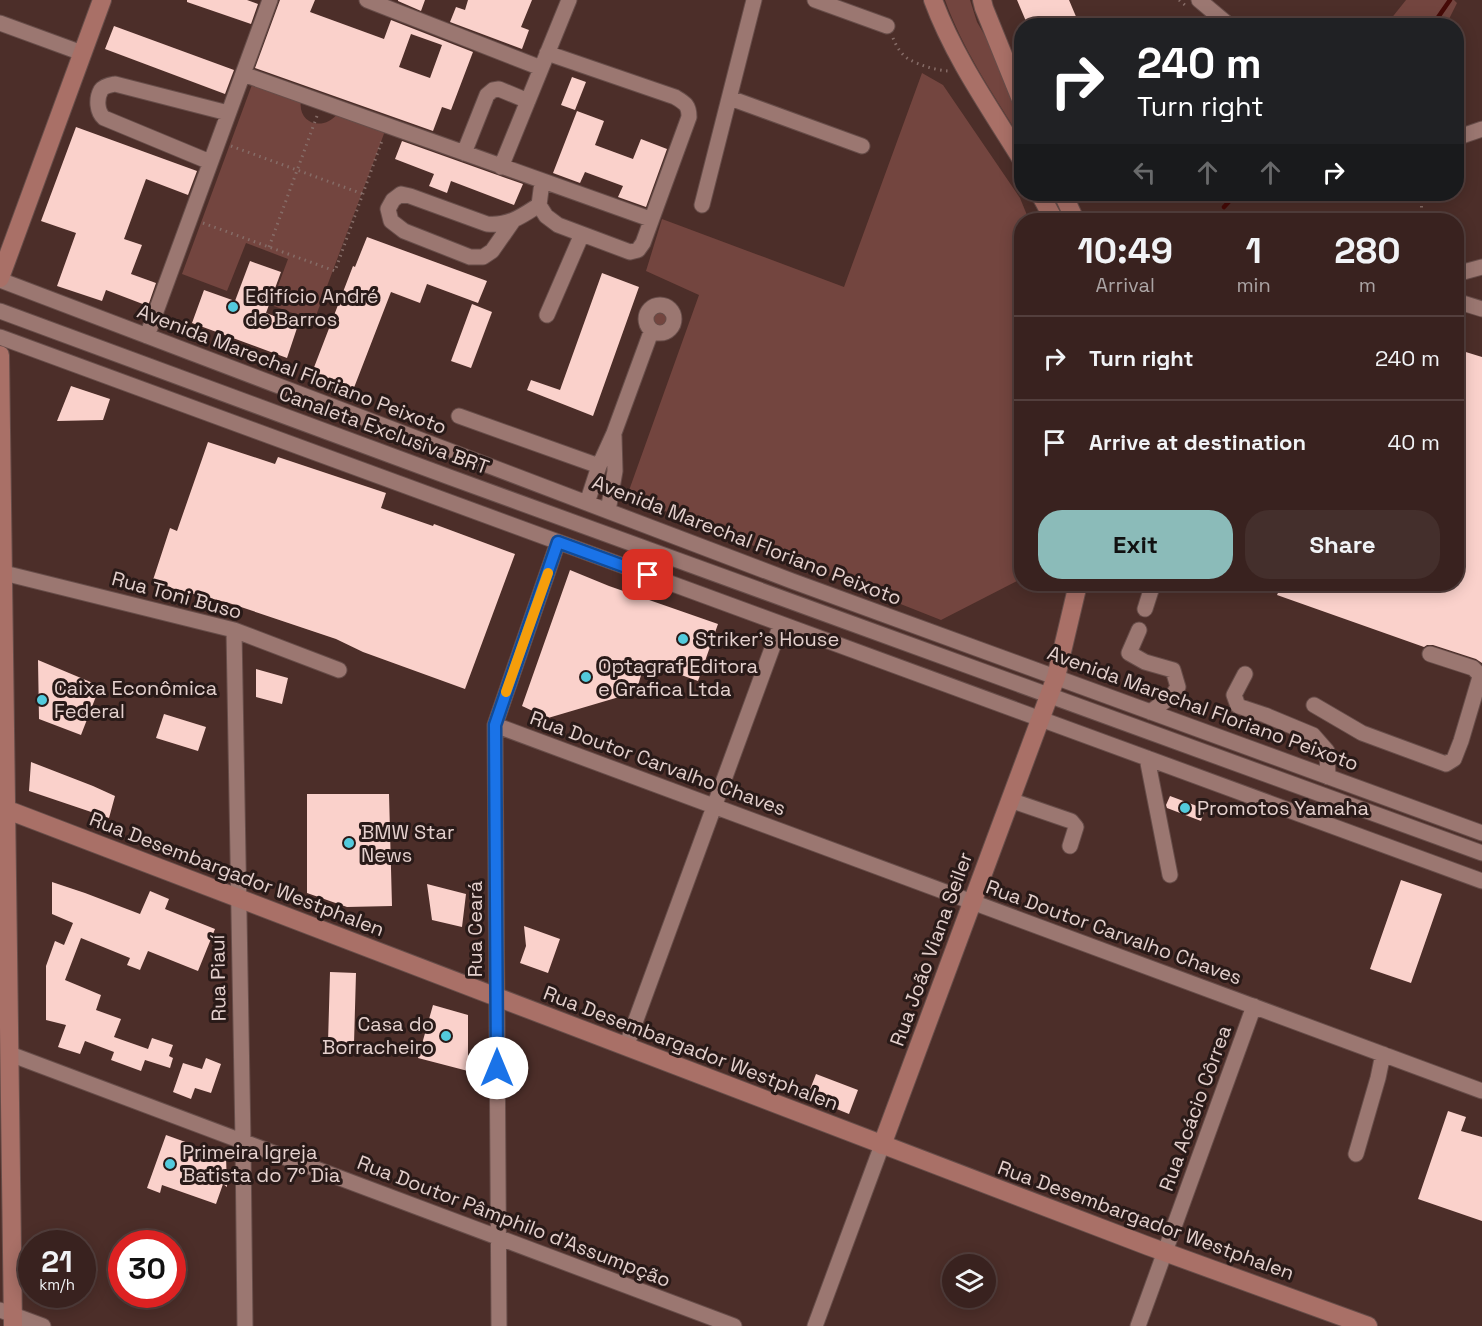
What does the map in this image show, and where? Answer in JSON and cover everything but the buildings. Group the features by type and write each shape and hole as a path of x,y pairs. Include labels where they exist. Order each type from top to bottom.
{"main road":[{"path":"0,279 102,0"},
{"path":"933,0 943,27 1014,147"},
{"path":"982,0 1014,84"},
{"path":"0,355 4,965 10,1054 6,1195 9,1317"},
{"name":"Rua João Viana Seiler","path":"882,1145 1056,677 1076,591"},
{"name":"Rua Desembargador Westphalen","path":"3,808 882,1145 1164,1252 1368,1326"}],"street":[{"path":"147,336 270,0"},
{"path":"367,0 541,68"},
{"path":"501,167 568,0"},
{"path":"702,205 754,0"},
{"path":"815,0 887,26"},
{"path":"1199,0 1220,18"},
{"path":"0,23 82,53"},
{"path":"542,182 539,205 546,216 558,225 630,252 638,250 643,243 689,117 689,110 675,97 548,53"},
{"path":"243,74 650,219"},
{"path":"210,162 104,118 99,114 97,108 101,90 115,84 228,113"},
{"path":"464,153 487,95 493,90 499,89 528,101"},
{"path":"730,98 862,146"},
{"path":"1464,135 1482,129"},
{"path":"513,221 492,251 483,257 470,256 404,231 391,221 388,209 393,200 401,194 487,224 499,225 513,221 539,205"},
{"path":"547,315 582,234"},
{"path":"1464,272 1482,267"},
{"name":"Avenida Marechal Floriano Peixoto","path":"0,279 792,581 1482,833"},
{"path":"1464,304 1482,309"},
{"name":"Canaleta Exclusiva BRT","path":"0,310 426,469 1482,853"},
{"path":"587,503 598,466 614,433 651,332"},
{"path":"0,337 1482,881"},
{"path":"459,416 598,466"},
{"path":"608,511 615,471 614,433"},
{"name":"Rua Ceará","path":"499,1326 495,725 558,542"},
{"name":"Rua Toni Buso","path":"2,572 234,630 339,670"},
{"name":"Canaleta Exclusiva BRT","path":"792,581 822,613"},
{"path":"1144,609 1150,591"},
{"path":"626,1047 781,624"},
{"name":"Rua Piauí","path":"234,630 244,1326"},
{"path":"1139,630 1129,653 1145,662 1173,670 1178,687 1172,696 1150,712"},
{"path":"1314,705 1362,734 1446,764 1454,759 1480,677 1473,668 1430,654"},
{"path":"1245,674 1234,695 1238,706 1313,735 1327,751 1329,777"},
{"name":"Rua Doutor Carvalho Chaves","path":"495,725 1482,1091"},
{"path":"1147,758 1170,875"},
{"path":"1010,800 1071,821 1076,827 1070,846"},
{"name":"Rua Acácio Côrrea","path":"1138,1326 1254,1006"},
{"name":"Rua Doutor Pâmphilo d'Assumpção","path":"10,1054 734,1326"},
{"path":"1356,1155 1383,1054"},
{"name":"Rua João Viana Seiler","path":"815,1326 882,1145"},
{"path":"9,1317 43,1326"}],"path":[{"path":"887,26 900,52 908,59 946,71 968,71"},
{"path":"269,247 322,103"},
{"path":"190,218 335,271 388,126"},
{"path":"218,141 363,194"}],"shaded area":[{"path":"945,0 970,0 977,22 991,46 1014,104 1014,128 989,88"},
{"path":"1406,0 1454,0 1457,3 1450,18 1392,18"},
{"path":"922,73 943,85 1014,189 1014,201 1021,201 1026,213 1014,213 1014,583 941,620 627,496 699,295 646,271 662,219 844,287"},
{"path":"253,82 301,100 303,115 313,123 326,122 338,113 385,131 314,321 271,305 288,259 246,243 227,291 182,274"},
{"path":"656,310 664,310 669,315 667,326 656,328 651,323 651,315"}],"waterway":[{"path":"1438,18 1450,0"},
{"path":"1224,207 1230,201"}],"slow traffic":[{"path":"506,692 548,573"}],"place":[{"name":"Edifício André de Barros","path":"233,307"},
{"name":"Striker's House","path":"683,639"},
{"name":"Optagraf Editora e Grafica Ltda","path":"586,677"},
{"name":"Caixa Econômica Federal","path":"42,700"},
{"name":"Promotos Yamaha","path":"1185,808"},
{"name":"BMW Star News","path":"349,843"},
{"name":"Casa do Borracheiro","path":"446,1036"},
{"name":"Primeira Igreja Batista do 7° Dia","path":"170,1164"}],"route":[{"path":"497,1068 495,725 558,542 648,575"}]}
